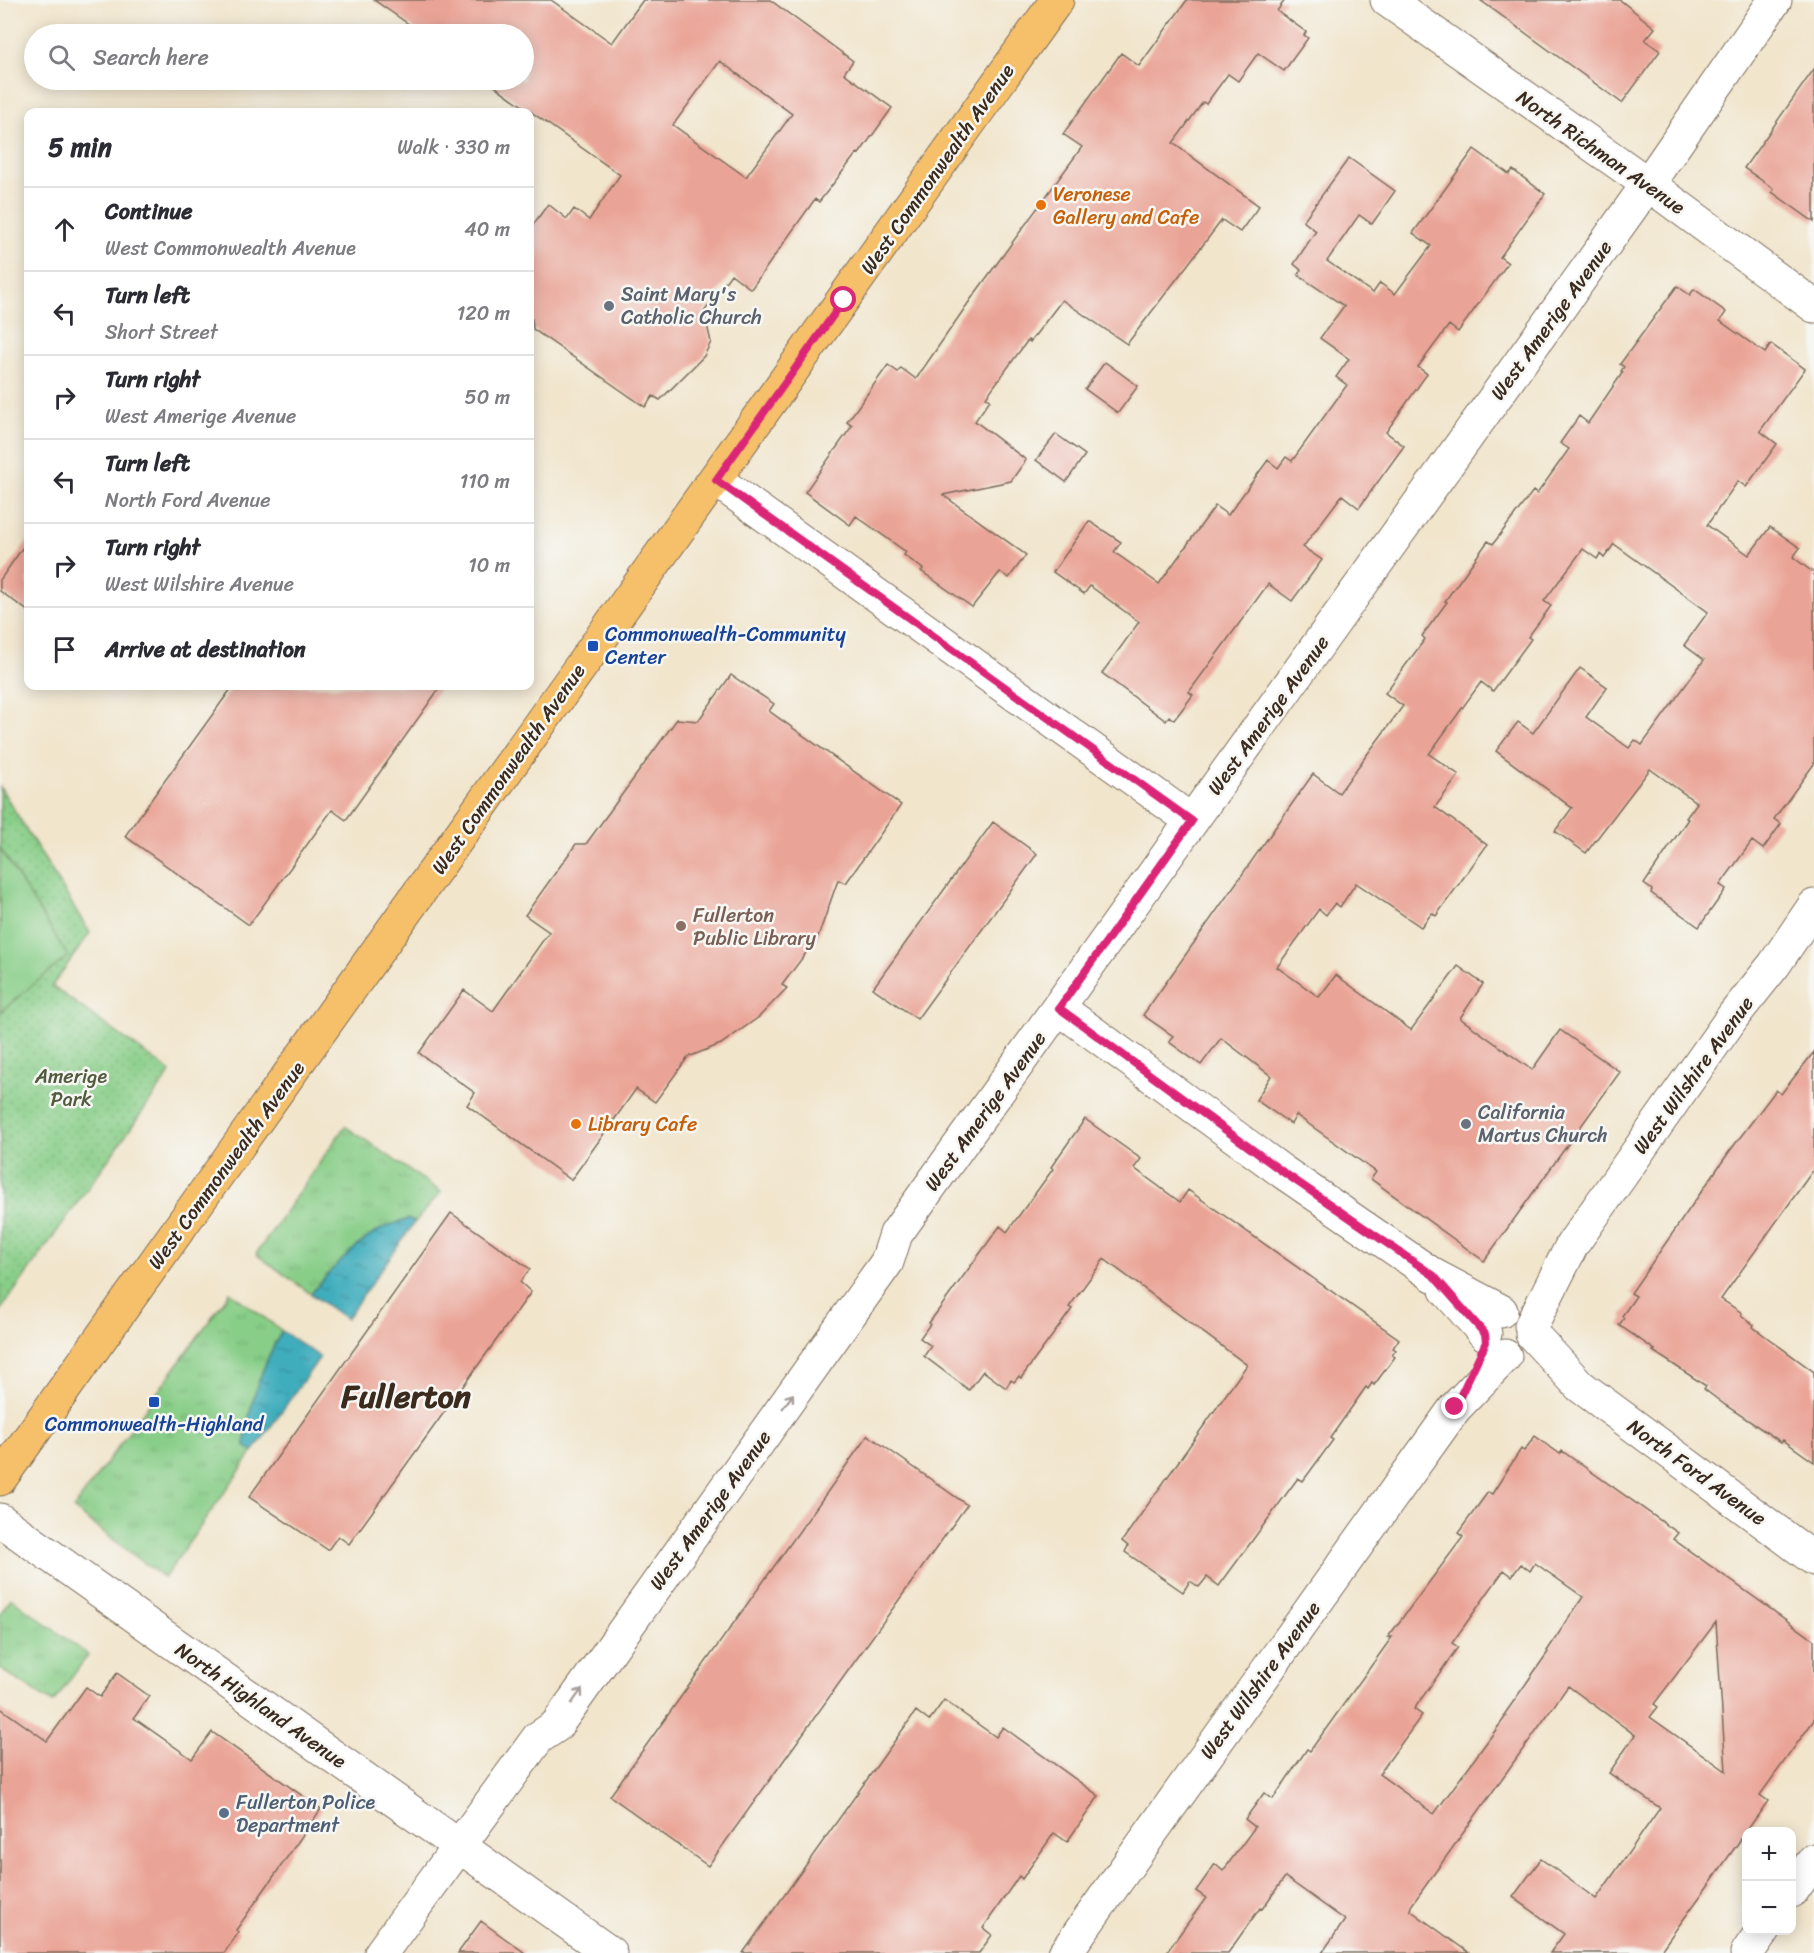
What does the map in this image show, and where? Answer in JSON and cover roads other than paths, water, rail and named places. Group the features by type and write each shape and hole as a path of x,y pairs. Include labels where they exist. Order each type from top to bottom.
{"main road":[{"name":"West Commonwealth Avenue","path":"0,1479 1057,0"}],"street":[{"name":"North Richman Avenue","path":"1387,0 1648,184 1814,306"},
{"name":"West Amerige Avenue","path":"381,1953 538,1738 556,1726 874,1282 887,1262 896,1234 1648,184 1775,0"},
{"path":"716,480 1192,821"},
{"name":"West Wilshire Avenue","path":"1065,1953 1814,906"},
{"name":"North Ford Avenue","path":"1059,1008 1283,1172 1433,1275 1508,1333 1814,1558"},
{"name":"North Highland Avenue","path":"0,1520 610,1953"},
{"path":"1796,1884 1814,1860"},
{"path":"1747,1953 1760,1935"}],"water":[{"path":"408,1219 415,1222 346,1319 311,1294 335,1266 366,1239 385,1227"},
{"path":"282,1331 320,1357 253,1452 245,1446 249,1416 262,1372"}],"place":[{"name":"Veronese Gallery and Cafe","path":"1041,205"},
{"name":"Saint Mary's Catholic Church","path":"609,306"},
{"name":"Commonwealth-Community Center","path":"593,646"},
{"name":"Fullerton Public Library","path":"681,926"},
{"name":"Library Cafe","path":"576,1124"},
{"name":"California Martus Church","path":"1466,1124"},
{"name":"Commonwealth-Highland","path":"154,1402"},
{"name":"Fullerton Police Department","path":"224,1813"}],"district":[{"name":"Fullerton","path":"406,1396"}],"park label":[{"name":"Amerige Park","path":"71,1088"}]}
